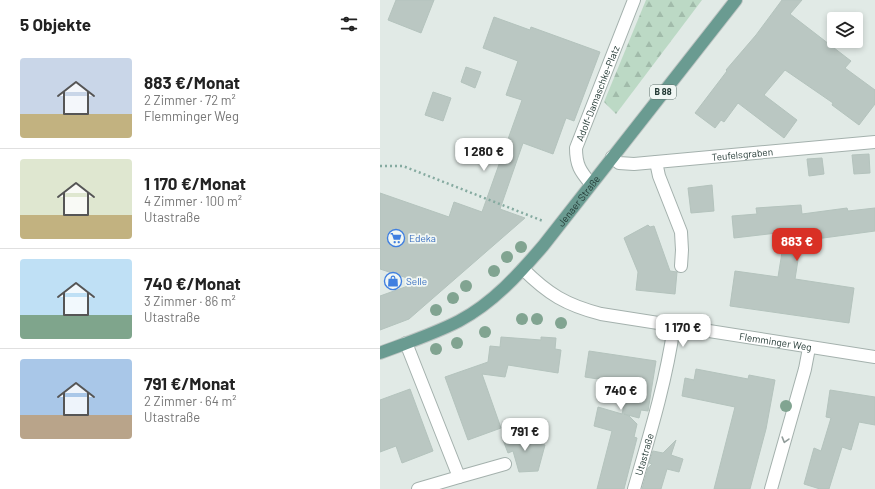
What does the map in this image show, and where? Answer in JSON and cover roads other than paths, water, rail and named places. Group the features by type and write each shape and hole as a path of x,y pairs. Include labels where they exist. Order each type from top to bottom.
{"main road":[{"name":"Jenaer Straße","path":"380,353 460,320 495,296 523,269 543,246 736,0"}],"street":[{"name":"Adolf-Damaschke-Platz","path":"591,184 580,170 576,160 576,148 634,0"},
{"name":"Teufelsgraben","path":"612,157 619,163 634,164 875,142"},
{"path":"656,162 659,176 680,232 682,250 681,266"},
{"name":"Flemminger Weg","path":"523,269 540,286 556,297 580,309 601,314 809,348 875,357"},
{"name":"Utastraße","path":"634,489 668,367 674,326"},
{"path":"406,343 459,477"},
{"path":"771,489 805,369 809,348"},
{"path":"418,489 505,464"}],"place":[{"name":"Edeka","path":"396,238"},
{"name":"Selle","path":"393,281"}]}
